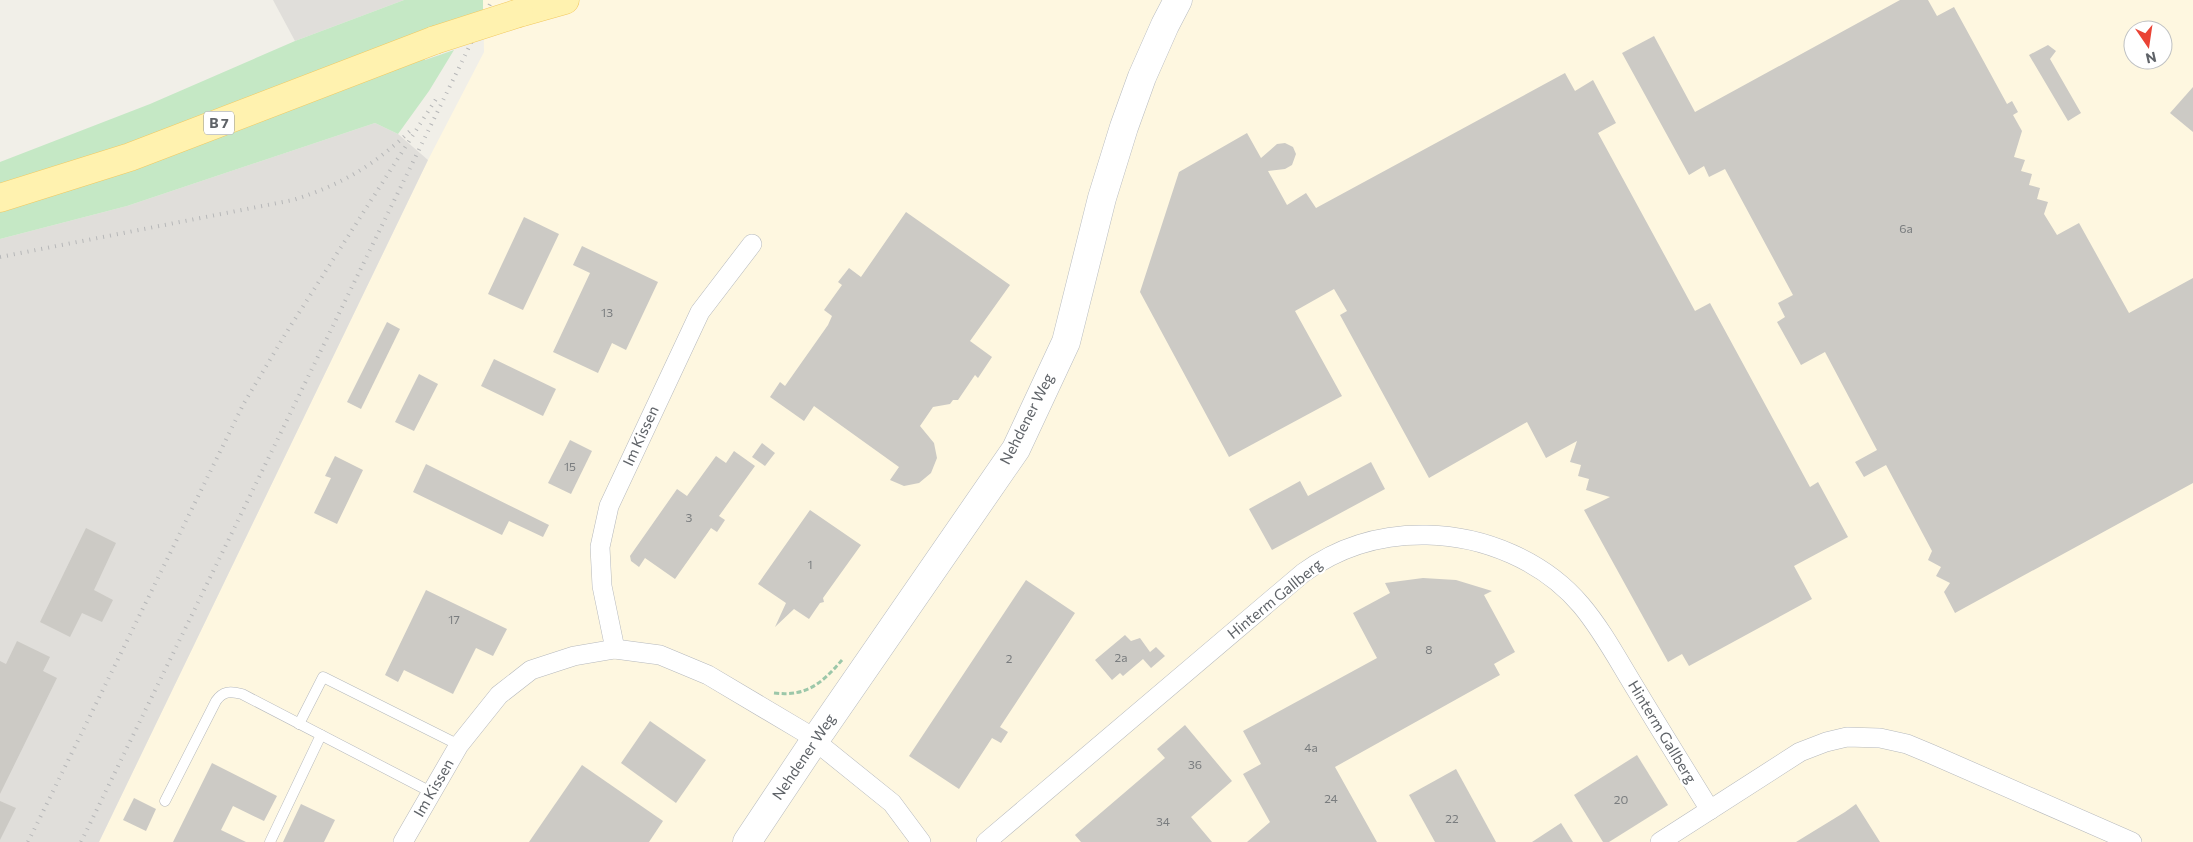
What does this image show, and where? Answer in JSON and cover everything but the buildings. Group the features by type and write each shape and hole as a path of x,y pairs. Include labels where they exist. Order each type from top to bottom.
{"main road":[{"name":"B 7","path":"0,198 130,157 435,40 519,12 565,0"}],"street":[{"name":"Nehdener Weg","path":"747,842 1016,449 1066,342 1102,198 1124,127 1142,77 1178,0"},
{"name":"Im Kissen","path":"615,649 602,586 600,547 609,506 700,312 752,244"},
{"name":"Hinterm Gallberg","path":"986,842 1303,573 1327,558 1358,544 1389,536 1446,536 1495,548 1531,564 1562,586 1594,621 1710,810"},
{"name":"Im Kissen","path":"403,842 459,745 499,695 531,670 574,656 615,649 660,655 708,675 743,694 815,740"},
{"path":"1660,842 1808,748 1847,738 1880,738 1907,744 2132,842"},
{"path":"815,740 892,803 921,842"}],"lane":[{"path":"299,724 323,677 459,745"},
{"path":"165,802 220,696 233,692 242,694 431,792"},
{"path":"270,842 321,735"}],"path":[{"path":"743,694 767,693 786,695 809,690 820,683 843,659"}],"shaded area":[{"path":"273,0 404,0 295,41"},
{"path":"483,0 2193,0 2193,842 99,842 428,160 484,52"},
{"path":"375,123 398,134 428,160 99,842 0,842 0,239 127,206"}],"green space":[{"path":"404,0 483,0 483,17 182,127 0,188 0,162 150,104 295,41"},
{"path":"454,50 429,91 398,134 375,123 127,206 0,239 0,208 423,56 425,60"}],"railway":[{"path":"81,842 492,0"},
{"path":"28,842 244,403 286,333 438,96"},
{"path":"0,257 293,200 327,188 357,172 384,154 411,130"}]}
